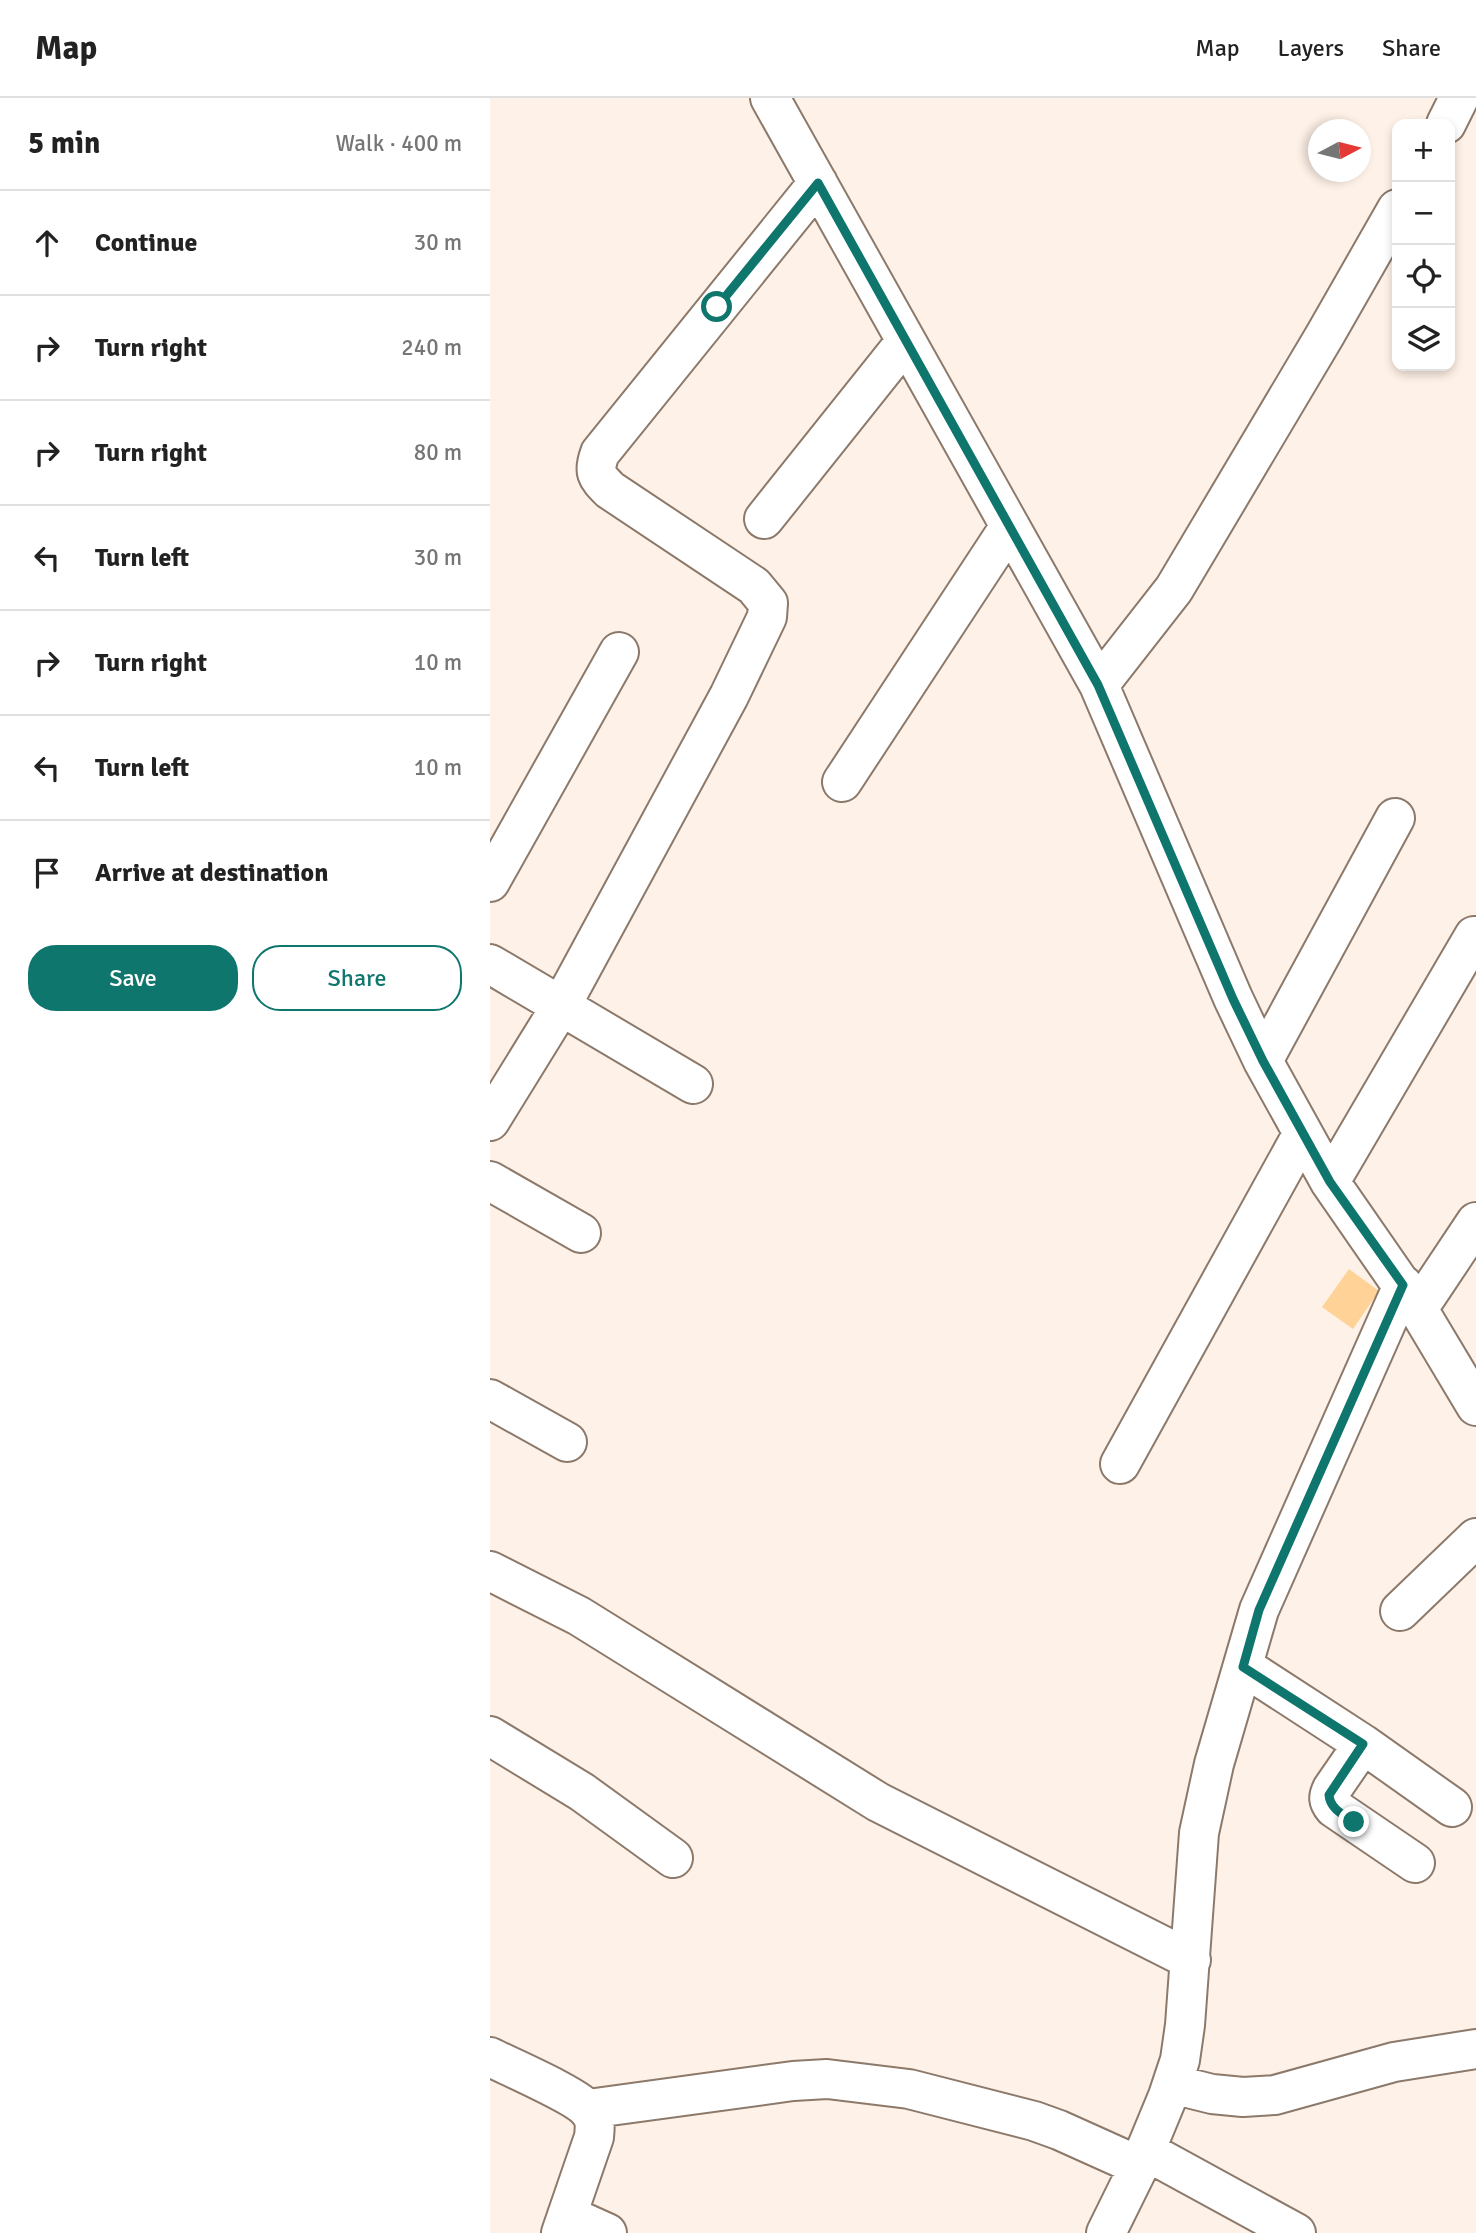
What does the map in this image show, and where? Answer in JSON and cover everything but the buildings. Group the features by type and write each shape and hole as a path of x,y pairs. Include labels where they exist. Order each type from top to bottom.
{"street":[{"path":"770,98 1098,685 1233,999 1263,1061 1330,1182 1411,1297 1476,1406"},
{"path":"1448,119 1459,98"},
{"path":"490,1121 561,1006 729,696 767,617 768,603 754,586 610,490 598,478 596,465 600,453 818,183"},
{"path":"1098,685 1174,589 1392,218"},
{"path":"764,519 906,341"},
{"path":"842,782 1010,526"},
{"path":"490,883 619,652"},
{"path":"1263,1061 1395,818"},
{"path":"1330,1182 1474,936"},
{"path":"490,964 693,1084"},
{"path":"1120,1464 1303,1133"},
{"path":"490,1181 581,1233"},
{"path":"1108,2232 1142,2159 1180,2060 1191,1960 1199,1833 1214,1764 1259,1610 1411,1297 1476,1222"},
{"path":"490,1399 567,1442"},
{"path":"1400,1611 1476,1538"},
{"path":"490,1571 579,1616 878,1802 1191,1960"},
{"path":"1243,1667 1363,1744 1451,1807"},
{"path":"490,1736 582,1792 673,1858"},
{"path":"1363,1744 1332,1789 1330,1802 1334,1808 1415,1863"},
{"path":"1172,2084 1212,2094 1243,2097 1275,2095 1394,2062 1476,2049"},
{"path":"490,2057 573,2098 588,2109 596,2122 594,2137 564,2224 607,2233"},
{"path":"588,2109 793,2081 827,2080 909,2089 1034,2121 1142,2159 1296,2233"}],"route":[{"path":"717,307 818,183 1098,685 1233,999 1263,1061 1330,1182 1403,1285 1259,1610 1243,1667 1363,1744 1329,1795 1334,1808 1354,1822"}]}
